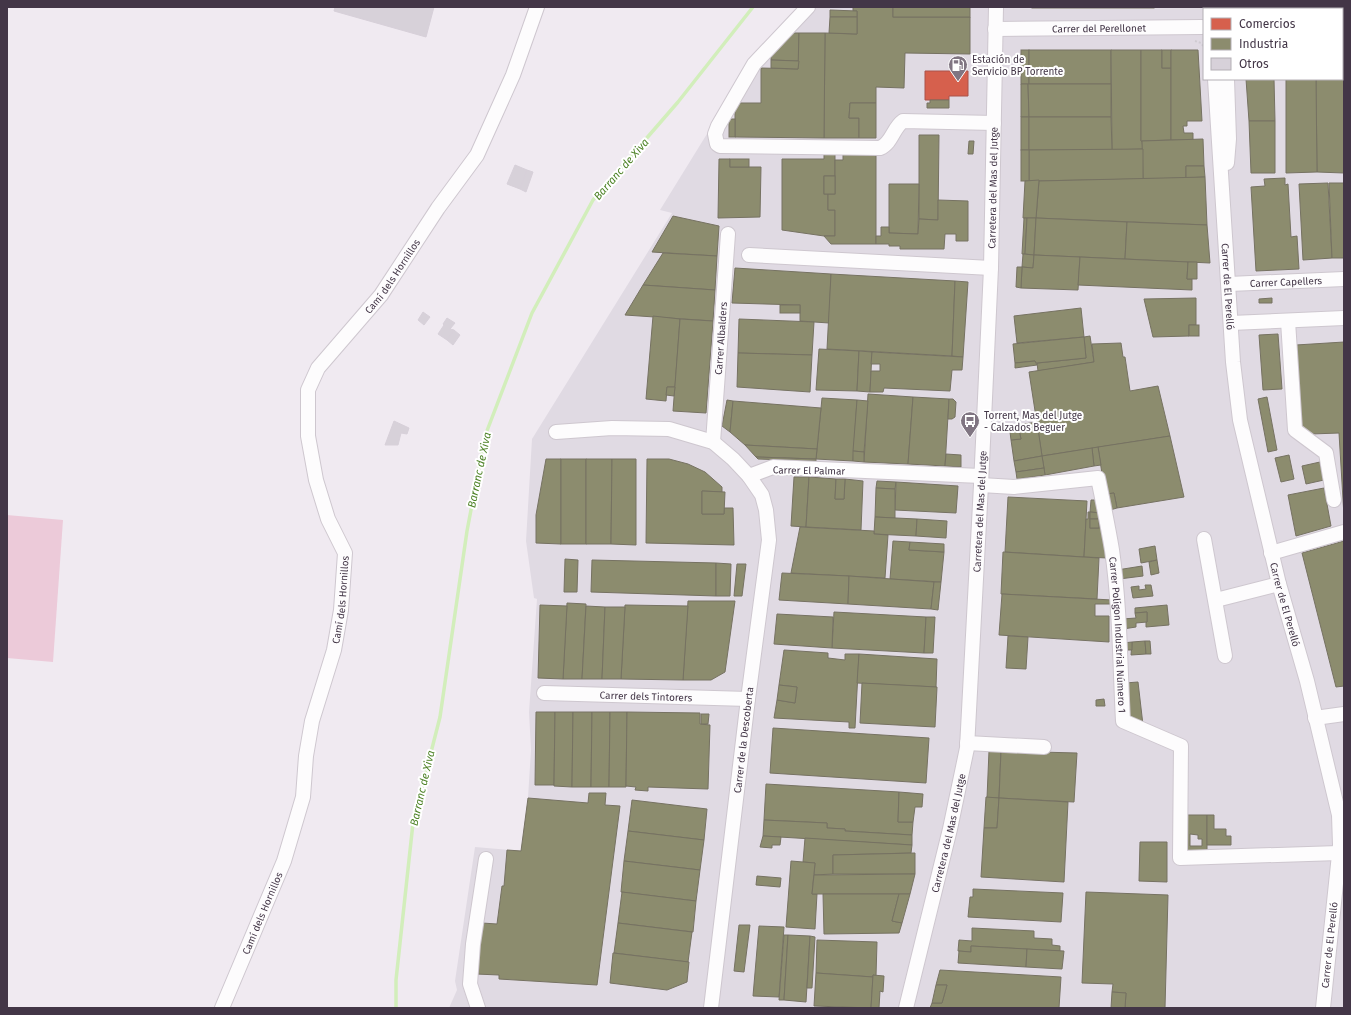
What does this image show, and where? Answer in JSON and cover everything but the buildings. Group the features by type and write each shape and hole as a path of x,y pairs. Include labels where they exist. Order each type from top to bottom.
{"street":[{"name":"Camí dels Hornillos","path":"222,1008 284,861 303,797 306,756 312,722 334,650 341,610 345,553 328,519 316,480 308,436 308,390 318,368 380,295 438,208 477,155 513,75 537,7"},
{"path":"808,7 754,64 718,126 715,134 717,144 720,146 880,148 887,143 899,124 903,121 994,123"},
{"name":"Carretera del Mas del Jutge","path":"906,1008 950,829 967,743 991,268 996,7"},
{"name":"Carrer del Perellonet","path":"996,29 1203,25"},
{"name":"Carrer de El Perelló","path":"1215,80 1233,362 1240,420 1279,584 1307,681 1339,815 1339,853 1323,1008"},
{"name":"Carrer de El Perelló","path":"1223,200 1229,139 1227,80"},
{"name":"Carrer Albalders","path":"713,442 728,234"},
{"path":"749,255 991,268"},
{"name":"Carrer Capellers","path":"1228,284 1344,278"},
{"path":"1231,323 1344,318"},
{"path":"1288,321 1295,430 1326,453 1334,500"},
{"path":"556,432 612,428 669,429 713,442 733,459 749,476"},
{"name":"Carrer El Palmar","path":"749,476 773,467 981,481"},
{"name":"Carrer de la Descoberta","path":"711,1008 748,699 769,540 766,510 762,495 749,476"},
{"name":"Carrer Polígon Industrial Número 1","path":"981,481 1014,487 1098,478 1106,512 1118,605 1123,721 1181,746 1180,858 1339,853"},
{"path":"1271,552 1344,532"},
{"path":"1204,539 1225,656"},
{"path":"1216,600 1279,584"},
{"name":"Carrer dels Tintorers","path":"544,693 748,699"},
{"path":"1315,718 1344,714"},
{"path":"967,743 1044,747"},
{"path":"478,1008 470,984 473,944 486,859"}],"shaded area":[{"path":"800,7 1344,7 1344,1008 449,1008 457,990 455,981 475,847 521,851 528,798 531,750 529,712 537,599 534,598 526,541 532,439 672,213 660,210 752,61"},
{"path":"7,515 63,520 53,662 7,658"}],"waterway":[{"name":"Barranc de Xiva","path":"396,1008 396,980 413,823 440,717 467,531 485,436 532,313 593,200 678,102 753,7"}],"place":[{"name":"Estación de Servicio BP Torrente","path":"958,82"},
{"name":"Torrent, Mas del Jutge - Calzados Beguer","path":"970,438"}]}
